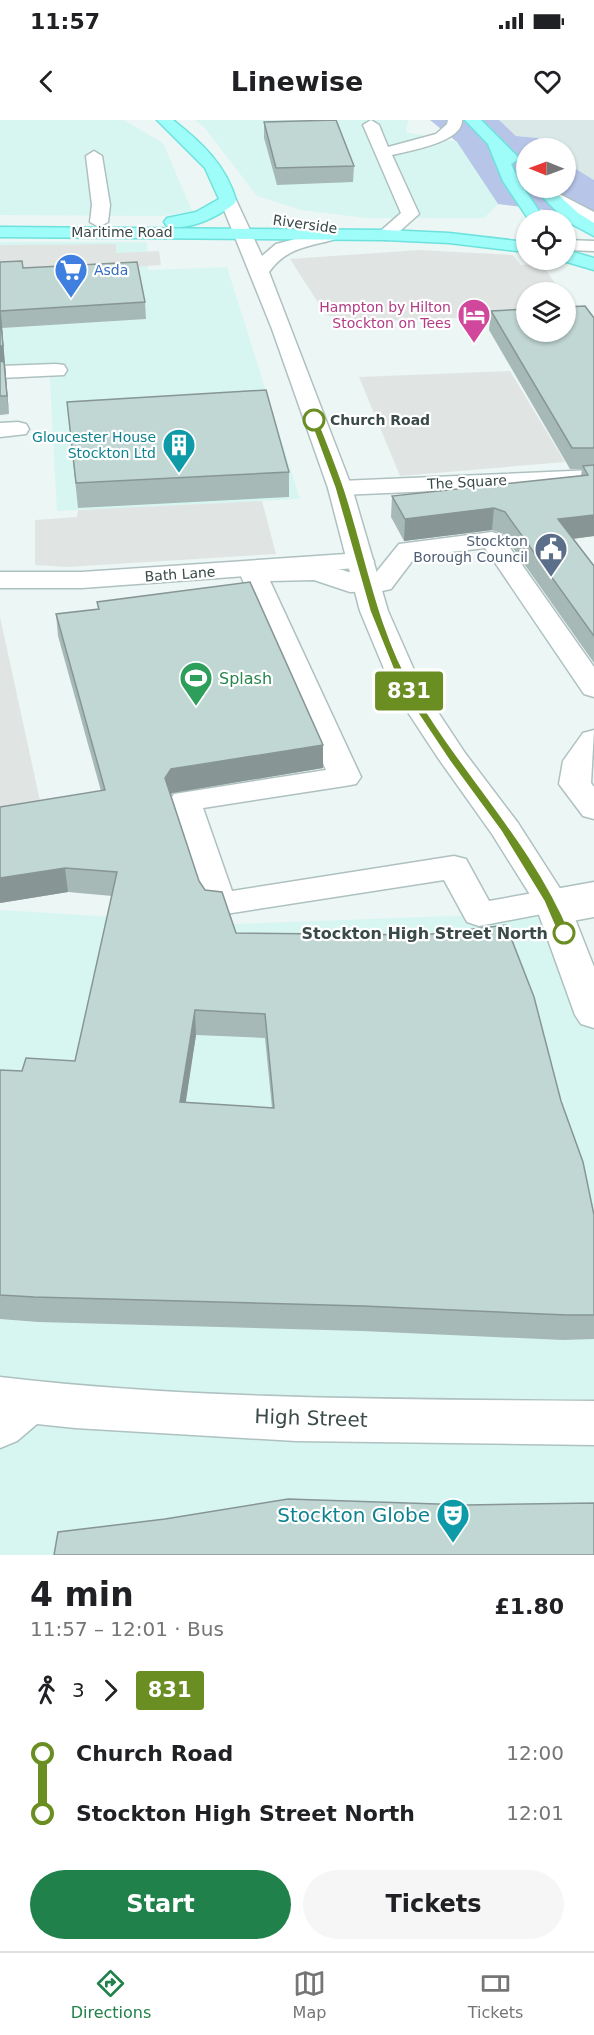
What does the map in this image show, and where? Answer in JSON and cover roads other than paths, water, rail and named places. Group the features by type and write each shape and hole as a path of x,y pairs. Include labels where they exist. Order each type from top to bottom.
{"main road":[{"path":"164,120 187,139 211,165 225,185 228,200"},
{"path":"472,120 516,164"},
{"path":"495,145 511,181 530,210"},
{"path":"553,198 572,217 594,231"},
{"name":"Riverside","path":"228,200 261,216 385,235"},
{"name":"Maritime Road","path":"0,221 195,220 212,213 228,200"},
{"name":"Maritime Road","path":"0,232 244,234"},
{"name":"Riverside","path":"244,234 385,235 516,244"},
{"path":"501,242 516,237"},
{"path":"576,259 594,264"}],"street":[{"path":"383,153 441,137 455,125 455,120"},
{"path":"371,125 410,214 385,235"},
{"path":"94,156 101,205 99,222"},
{"path":"559,198 594,219"},
{"path":"228,200 282,329 340,488 363,573 407,688 453,758 506,830 553,906 594,1015"},
{"path":"258,274 273,254 282,248 330,235"},
{"path":"576,245 594,246"},
{"path":"0,372 56,370"},
{"name":"The Square","path":"340,488 594,477"},
{"path":"363,573 382,583 408,549 492,540 594,688"},
{"path":"363,573 350,584 331,575 314,572 253,574 345,777 185,801 219,904 454,867 478,914 553,906 594,906"},
{"name":"Bath Lane","path":"0,580 363,573"},
{"path":"594,739 579,761 575,784 594,810"},
{"path":"553,906 594,893"},
{"name":"High Street","path":"9,1408 296,1419 594,1423"}],"place":[{"name":"Asda","path":"71,299"},
{"name":"Hampton by Hilton Stockton on Tees","path":"474,344"},
{"name":"Church Road","path":"314,420"},
{"name":"Gloucester House Stockton Ltd","path":"179,474"},
{"name":"Stockton Borough Council","path":"551,578"},
{"name":"Splash","path":"196,707"},
{"name":"Stockton High Street North","path":"564,933"},
{"name":"Stockton Globe","path":"453,1544"}]}
